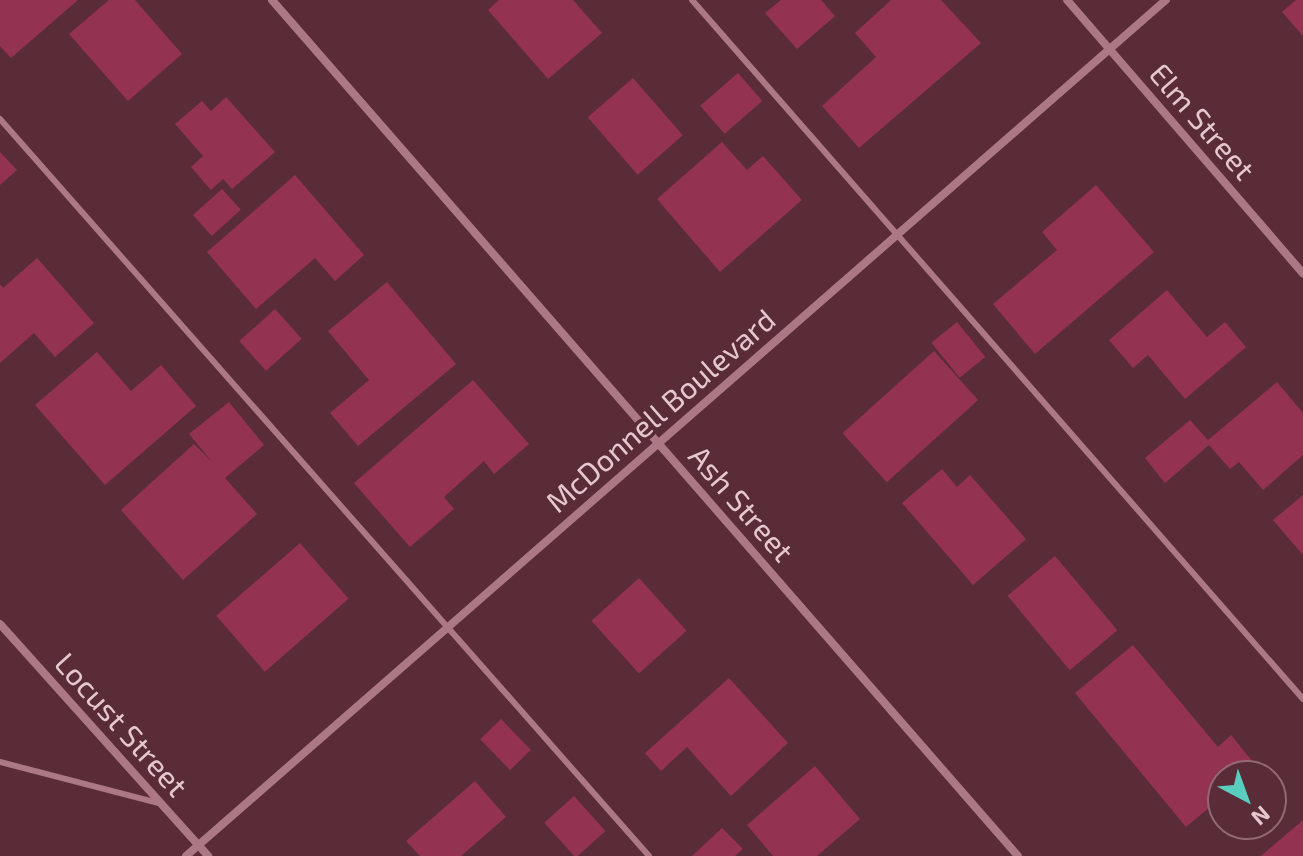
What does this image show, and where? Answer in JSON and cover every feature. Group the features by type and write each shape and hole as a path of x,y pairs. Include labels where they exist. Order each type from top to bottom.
{"street":[{"name":"Ash Street","path":"272,0 1018,856"},
{"name":"Elm Street","path":"1067,0 1303,273"},
{"name":"McDonnell Boulevard","path":"186,856 1166,0"},
{"name":"Locust Street","path":"0,624 208,856"}],"lane":[{"path":"692,0 1303,699"},
{"path":"0,119 649,856"},
{"path":"0,762 161,804"}],"building":[{"path":"0,0 78,0 11,58 0,46"},
{"path":"109,0 135,0 182,54 128,101 69,34"},
{"path":"499,0 573,0 602,33 548,79 488,10"},
{"path":"781,0 821,0 835,16 797,49 765,13"},
{"path":"891,0 941,0 981,43 859,148 822,106 876,57 855,33"},
{"path":"1296,0 1303,0 1303,36 1282,12"},
{"path":"738,73 762,101 725,134 700,106"},
{"path":"633,78 683,135 638,175 588,117"},
{"path":"226,97 275,152 232,189 223,179 211,190 191,167 203,156 175,124 202,101 211,111"},
{"path":"722,142 747,170 763,156 802,200 720,272 657,199"},
{"path":"0,152 17,170 0,185"},
{"path":"295,175 364,255 335,281 315,258 256,309 207,252"},
{"path":"1096,185 1154,252 1035,354 993,304 1057,250 1042,232"},
{"path":"222,189 241,210 212,236 193,215"},
{"path":"37,258 94,323 55,357 34,333 0,363 0,284 3,288"},
{"path":"387,282 456,364 358,446 330,413 369,380 328,331"},
{"path":"1167,290 1207,337 1225,322 1246,347 1185,399 1148,355 1133,368 1109,340"},
{"path":"275,309 302,339 266,371 239,341"},
{"path":"957,322 985,357 960,378 931,343"},
{"path":"934,351 978,400 887,482 843,433"},
{"path":"97,352 131,391 161,365 196,406 105,485 35,405"},
{"path":"473,380 529,444 494,474 484,461 444,497 454,509 410,547 354,483"},
{"path":"1277,382 1303,413 1303,455 1263,490 1239,462 1230,469 1209,445 1165,483 1145,458 1190,420 1208,440"},
{"path":"229,402 264,445 225,478 257,514 183,580 121,510 194,444 212,462 189,434"},
{"path":"942,469 957,487 970,475 1026,539 973,585 902,503"},
{"path":"1303,495 1303,555 1273,520"},
{"path":"300,543 349,599 265,672 216,616"},
{"path":"1055,556 1117,630 1070,670 1008,596"},
{"path":"639,578 687,631 639,674 591,621"},
{"path":"1133,645 1218,747 1231,735 1251,760 1207,760 1207,809 1186,827 1075,693"},
{"path":"729,678 788,743 731,796 687,747 661,771 645,753"},
{"path":"501,719 531,750 510,770 480,739"},
{"path":"815,766 860,819 817,856 773,856 747,825"},
{"path":"475,781 506,817 461,856 420,856 406,841"},
{"path":"574,796 605,831 574,856 544,823"},
{"path":"1303,820 1303,856 1261,856 1280,840 1287,840 1287,834"},
{"path":"722,828 743,849 735,856 692,856"}]}
